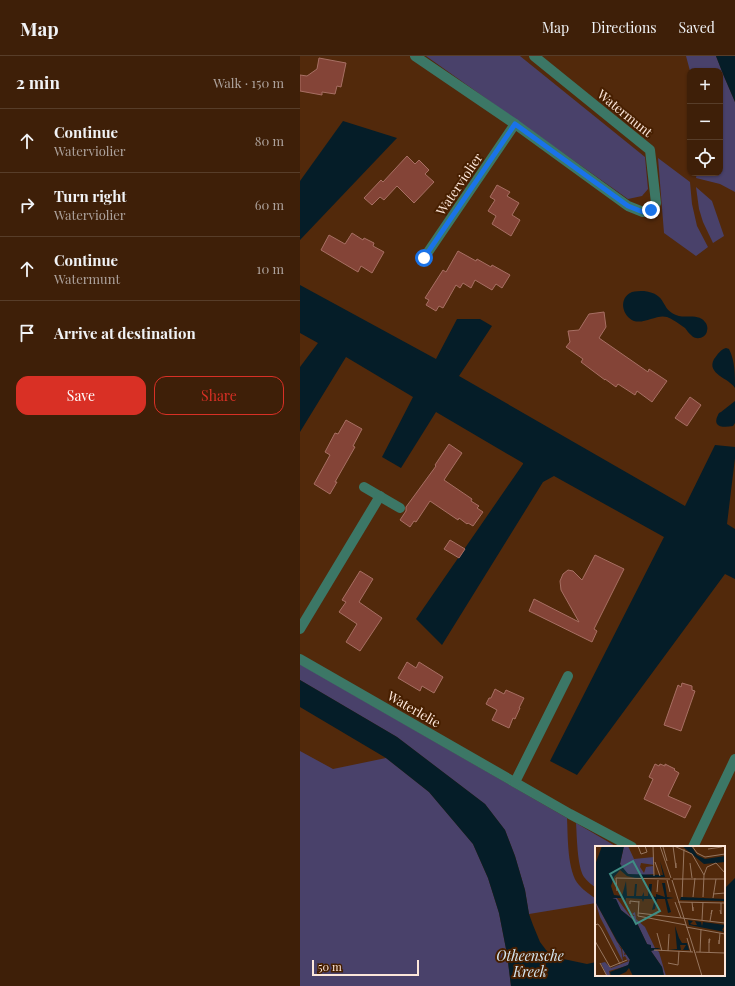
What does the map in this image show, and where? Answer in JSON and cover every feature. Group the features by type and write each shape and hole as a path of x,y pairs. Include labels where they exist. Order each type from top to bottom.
{"street":[{"path":"415,56 515,124"},
{"name":"Watermunt","path":"515,124 628,206 643,212 651,210 656,203 650,150 534,56"},
{"name":"Waterviolier","path":"424,258 515,124"},
{"path":"364,487 400,508"},
{"path":"300,629 380,496"},
{"name":"Waterlelie","path":"300,659 570,814 630,846"},
{"path":"515,782 568,676"},
{"path":"693,846 735,759"}],"shaded area":[{"path":"426,56 520,56 645,157 648,189 642,196 628,199"},
{"path":"686,56 716,56 721,68 689,68"},
{"path":"723,74 735,102 735,192 720,184 696,178 696,176 723,176"},
{"path":"658,158 690,182 692,204 697,226 708,247 696,256 664,233"},
{"path":"696,187 712,201 724,236 713,243 703,222 699,209"},
{"path":"300,664 567,818 569,853 572,872 579,885 595,898 595,903 529,914 525,890 515,856 505,830 485,804 397,737 300,680"},
{"path":"300,751 333,769 386,758 429,792 473,844 488,878 499,913 507,954 511,986 300,986"},
{"path":"576,823 615,846 595,846 595,887 584,877 580,866"}],"water":[{"path":"716,56 735,56 735,102 723,74 723,68 721,68"},
{"path":"343,121 397,138 300,240 300,181"},
{"path":"300,285 436,359 457,319 480,319 492,326 459,376 685,506 715,445 735,447 727,524 735,529 735,579 725,574 577,775 550,761 664,537 554,476 543,482 442,645 416,619 523,463 436,412 401,468 382,457 413,397 346,357 300,432 300,367 318,343 300,333"},
{"path":"644,291 657,295 668,309 676,315 702,319 707,326 705,335 700,338 695,338 685,328 673,320 663,316 638,322 630,319 623,307 625,298 632,292"},
{"path":"726,348 729,349 734,363 735,388 716,372 712,364 714,359 721,351"},
{"path":"735,401 735,423 733,426 719,426 716,421 719,413"},
{"name":"Otheensche Kreek","path":"300,680 397,737 485,804 505,830 515,856 525,890 529,914 540,942 554,957 587,964 595,962 595,976 725,976 725,888 735,878 735,986 511,986 507,954 499,913 488,878 473,844 429,792 386,758 300,707"}],"building":[{"path":"319,58 346,63 341,87 337,86 335,94 322,92 322,95 300,91 300,75 307,76 317,69"},
{"path":"407,156 415,164 419,160 429,170 425,174 434,182 414,203 397,186 384,200 380,197 372,205 364,198 381,180 383,182"},
{"path":"497,185 510,192 507,196 519,203 512,215 520,220 511,236 492,224 496,216 488,211 495,200 490,197"},
{"path":"352,233 363,240 364,238 374,243 373,246 384,252 372,273 361,266 358,272 321,250 329,235 345,244"},
{"path":"458,251 476,261 477,259 491,267 492,265 510,275 502,288 496,284 492,290 475,280 471,288 463,283 460,288 456,285 443,308 439,306 436,311 426,305 429,300 425,298 443,270 446,272"},
{"path":"604,312 606,327 599,338 648,372 649,369 667,381 652,402 637,391 635,395 618,384 616,387 605,380 581,362 583,359 566,347 570,342 568,331 579,330 589,314"},
{"path":"690,397 701,405 687,426 675,418"},
{"path":"346,420 362,429 353,446 355,447 335,482 337,482 330,494 314,484 330,455 325,452 335,433 338,434"},
{"path":"449,444 462,453 444,480 472,499 471,501 479,506 477,508 483,512 473,526 468,523 467,524 459,518 458,520 430,501 416,522 414,521 410,527 400,520 406,511 406,507 436,466 435,465"},
{"path":"450,540 465,549 459,558 444,549"},
{"path":"595,555 624,569 594,629 597,631 592,642 529,611 534,599 579,622 561,590 560,581 563,574 568,570 573,571 582,580"},
{"path":"360,571 373,579 359,602 382,618 360,651 346,642 357,624 339,612 346,602 342,600"},
{"path":"407,662 416,668 419,662 443,677 434,693 422,686 420,691 398,678"},
{"path":"682,683 692,686 692,690 695,691 681,731 664,725 678,685 681,687"},
{"path":"495,689 504,694 506,690 524,698 515,719 513,718 509,728 492,720 497,710 486,704 489,698 491,698"},
{"path":"655,764 665,766 665,764 675,769 674,770 679,773 668,796 691,806 685,818 644,799 653,779 649,777"}],"route":[{"path":"424,258 515,124 628,206 643,212 651,210"}]}
